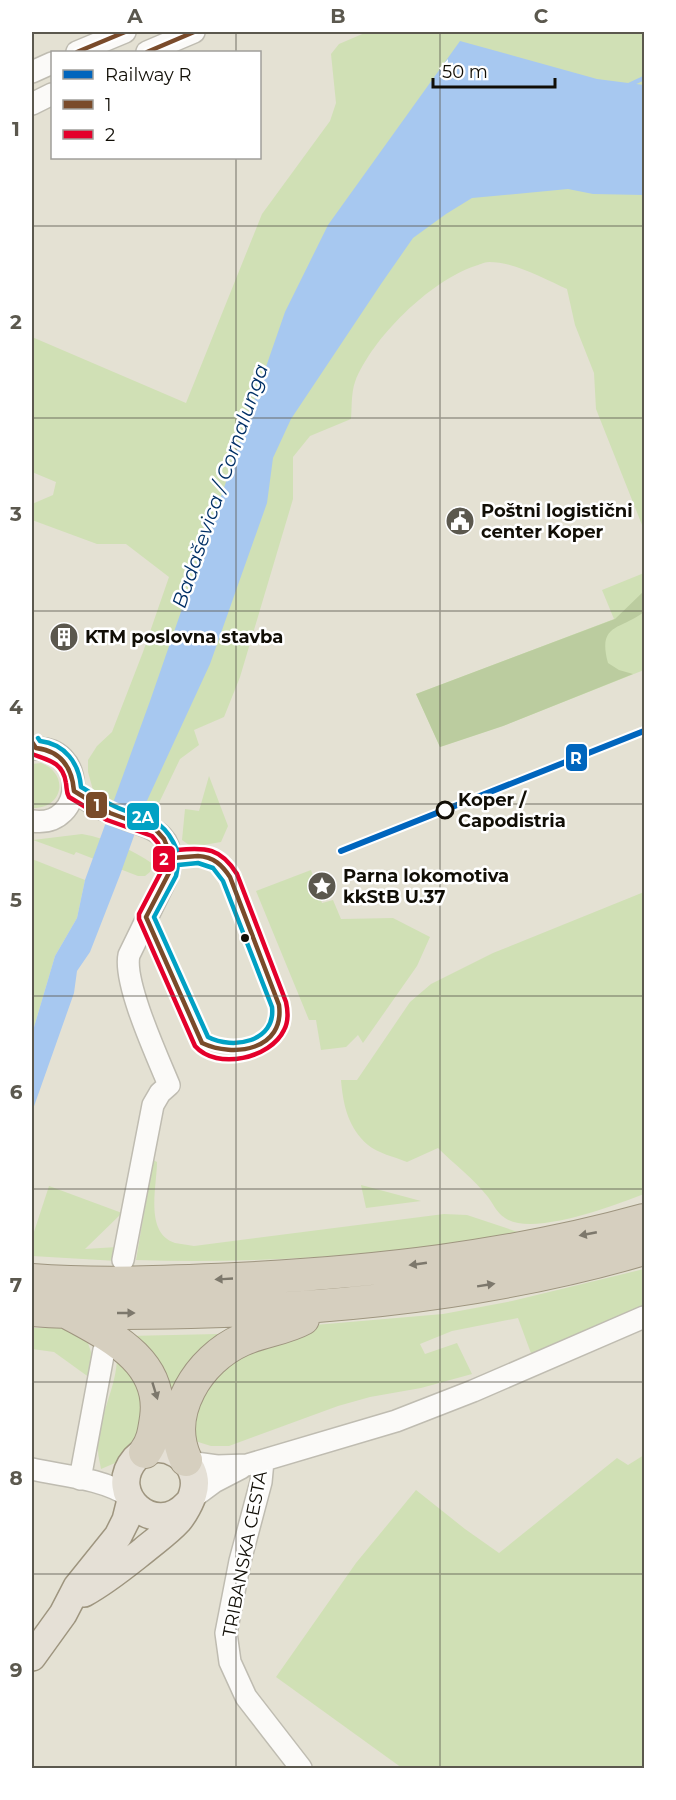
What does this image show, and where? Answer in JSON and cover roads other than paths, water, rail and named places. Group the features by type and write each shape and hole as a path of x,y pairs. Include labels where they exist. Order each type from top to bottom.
{"highway":[{"path":"32,1280 178,1282 315,1275 389,1268 476,1256 611,1230 645,1220"},
{"path":"32,1310 67,1312 237,1311 324,1307 410,1297 508,1281 645,1249"},
{"path":"187,1461 181,1445 180,1433 183,1407 188,1392 211,1360 242,1340 298,1322 324,1307"},
{"path":"67,1312 122,1344 141,1363 154,1384 159,1403 153,1442 139,1456"}],"main road":[{"path":"32,1657 63,1614 77,1587 118,1536 126,1520 130,1498 126,1479 139,1456 153,1449 168,1449 180,1455 187,1461 194,1477 194,1491 178,1521 104,1583 84,1593"},
{"path":"130,1498 139,1510 156,1517 171,1515 189,1502"},
{"path":"63,1614 156,1517"}],"street":[{"path":"79,51 125,32"},
{"path":"149,51 194,32"},
{"path":"32,72 51,63"},
{"path":"32,104 51,94"},
{"path":"32,821 50,820 63,812 74,791 74,781 68,764 55,753 33,746"},
{"path":"74,791 110,813 156,830 164,839 172,858 169,873 126,965 130,983 169,1084 153,1105 123,1260"},
{"path":"63,812 110,813"},
{"path":"189,1502 214,1482 255,1463 396,1421 473,1391 645,1317"},
{"path":"85,1480 104,1350"},
{"path":"85,1480 119,1471 139,1456"},
{"path":"187,1461 217,1466 255,1463"},
{"name":"TRIBANSKA CESTA","path":"255,1463 261,1482 240,1561 226,1633 230,1662 246,1697 301,1768"},
{"path":"32,1469 85,1480 117,1490 130,1498"}],"water":[{"path":"460,41 597,79 644,85 644,195 593,194 568,189 472,198 413,238 381,284 291,419 273,458 267,503 210,664 145,805 90,952 77,971 74,993 32,1112 32,1034 55,956 77,918 85,880 150,701 285,312 328,225"}],"waterway":[{"path":"629,85 644,78"}],"rail line":[{"name":"R","path":"341,851 644,731"}],"place":[{"name":"Poštni logistični center Koper","path":"460,521"},
{"name":"KTM poslovna stavba","path":"64,637"},
{"name":"Koper / Capodistria","path":"445,810"},
{"name":"Parna lokomotiva kkStB U.37","path":"322,886"}],"water label":[{"name":"Badaševica / Cornalunga","path":"220,486"}]}
